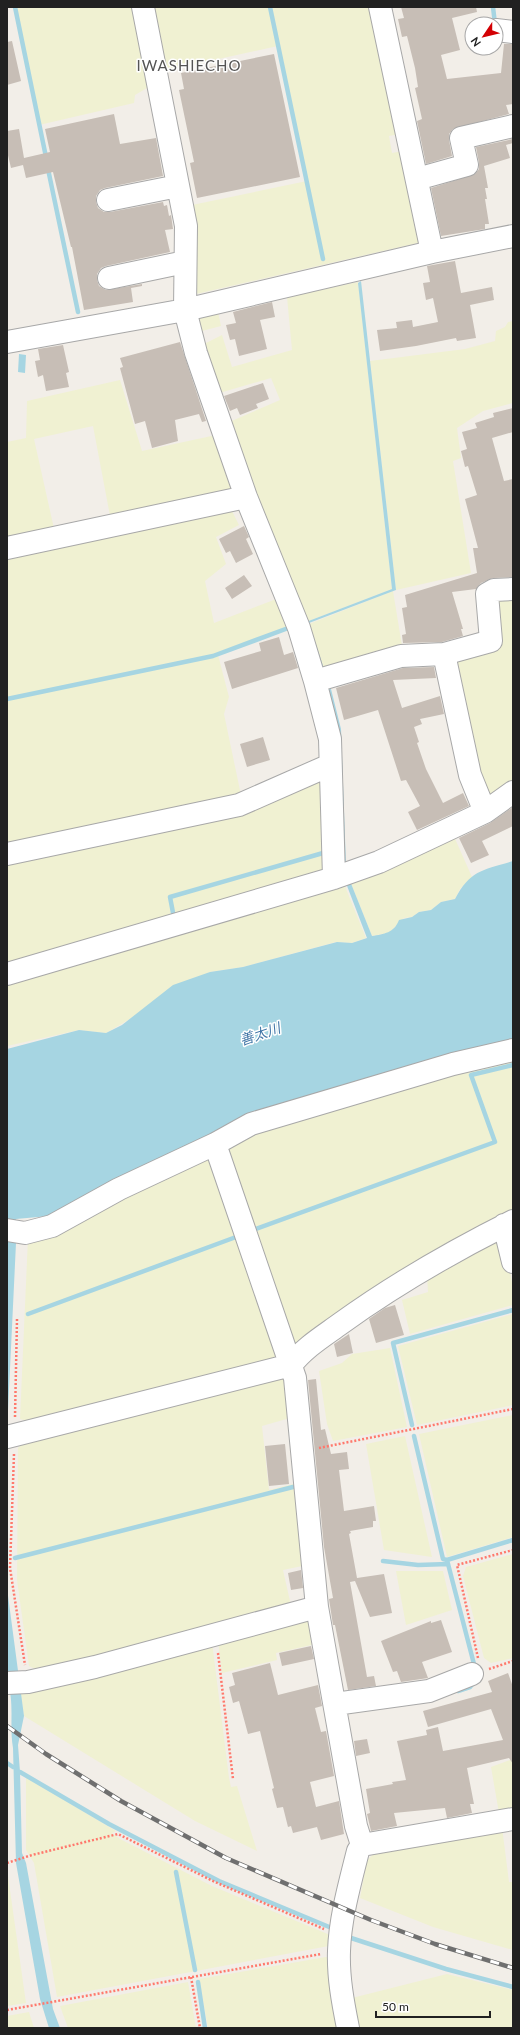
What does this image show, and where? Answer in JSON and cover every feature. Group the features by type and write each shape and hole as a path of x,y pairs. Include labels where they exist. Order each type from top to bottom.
{"street":[{"path":"142,7 186,226 185,310 196,354 246,497 299,628 330,739 334,878"},
{"path":"380,7 432,252"},
{"path":"417,178 467,165 461,138 513,126"},
{"path":"108,200 178,186"},
{"path":"7,342 185,310 432,252 513,236"},
{"path":"109,278 185,262"},
{"path":"7,548 246,497"},
{"path":"315,681 401,656 444,654 491,641 487,594 494,590 513,589"},
{"path":"444,654 470,775 485,812"},
{"path":"7,854 239,805 330,765"},
{"path":"7,974 334,878 379,862 485,812 513,792"},
{"path":"12,1231 25,1233 52,1226 119,1190 215,1144 251,1124 452,1064 513,1050"},
{"path":"215,1144 295,1378 317,1607 356,1826 362,1845"},
{"path":"10,1436 291,1365 300,1354 364,1307 420,1271 509,1223 513,1262"},
{"path":"17,1682 95,1667 317,1607"},
{"path":"335,1704 429,1691 480,1669"},
{"path":"348,2028 340,1985 340,1943 358,1851 362,1845 513,1819"}],"path":[{"path":"17,1319 10,1436 10,1568 17,1682"},
{"path":"301,1452 513,1409"},
{"path":"513,1550 457,1565 480,1669 513,1661"},
{"path":"216,1635 233,1779"},
{"path":"7,1863 118,1834 340,1943"},
{"path":"7,2010 191,1977 340,1943"},
{"path":"191,1977 200,2028"}],"green space":[{"path":"15,7 138,7 154,84 135,95 134,103 39,125"},
{"path":"151,7 373,7 400,134 389,136 392,153 403,151 422,242 196,294 192,205 307,181 278,46 164,71"},
{"path":"358,282 392,589 306,622 227,423 280,400 271,378 216,394 200,346 222,335 232,367 292,350 287,297"},
{"path":"218,312 221,326 198,332 198,318"},
{"path":"513,321 513,403 483,411 457,428 461,458 453,461 471,573 396,590 370,361 465,349 495,341 496,331 505,327 508,322"},
{"path":"120,380 142,451 216,435 234,490 111,521 93,426 34,439 55,533 7,543 7,442 26,438 27,401"},
{"path":"229,505 239,525 216,537 226,564 205,581 214,623 279,598 291,627 218,655 229,697 224,714 241,795 7,849 7,553"},
{"path":"393,591 403,652 325,672 309,624"},
{"path":"513,592 513,786 487,807 448,662 490,648 493,600"},
{"path":"320,774 328,873 7,969 7,858"},
{"path":"452,832 472,877 460,889 455,899 441,902 431,910 419,912 412,917 404,918 389,933 372,936 348,876"},
{"path":"342,879 366,938 352,943 336,942 243,967 210,972 106,1033 79,1030 7,1046 7,977"},
{"path":"513,1057 513,1214 298,1348 290,1348 226,1145 303,1115"},
{"path":"204,1157 212,1161 282,1360 25,1425 24,1420 20,1419 28,1238"},
{"path":"502,1235 513,1287 513,1305 410,1334 402,1300 428,1292 427,1276"},
{"path":"513,1314 513,1405 417,1425 398,1346"},
{"path":"390,1348 407,1427 333,1441 327,1424 319,1371 342,1363 352,1354"},
{"path":"284,1375 290,1418 262,1426 269,1490 297,1483 307,1565 283,1570 292,1610 35,1673 35,1669 29,1666 17,1580 18,1448 21,1445 21,1440"},
{"path":"513,1415 513,1537 447,1557 419,1434"},
{"path":"405,1436 432,1557 384,1550 366,1444"},
{"path":"513,1554 513,1658 491,1663 484,1658 463,1576 466,1567"},
{"path":"396,1571 443,1571 452,1610 406,1625"},
{"path":"307,1615 316,1644 276,1653 277,1660 222,1673 218,1641"},
{"path":"212,1642 229,1778 231,1787 237,1786 257,1851 195,1821 24,1716 20,1689"},
{"path":"513,1759 513,1811 499,1813 491,1767"},
{"path":"26,1777 116,1831 112,1833 120,1839 212,1886 335,1937 334,1945 57,1997 34,1863 26,1850"},
{"path":"502,1827 509,1882 513,1882 513,1950 433,1927 360,1898 367,1860 375,1853"},
{"path":"7,1869 26,2003 7,2006"},
{"path":"326,1957 333,1960 340,2028 208,2028 199,1979"},
{"path":"447,1974 513,1990 513,2028 357,2028 352,1998"},
{"path":"188,1982 196,2028 68,2028 60,2006"},
{"path":"29,2012 34,2028 7,2028 7,2016"}],"water":[{"path":"361,281 396,590 309,623 325,672 323,672 306,622 392,589 358,283"},
{"path":"19,354 26,355 25,373 18,372"},
{"path":"329,681 341,729 346,865 342,866 326,682"},
{"name":"善太川","path":"513,861 513,1044 239,1120 49,1216 16,1219 13,1229 16,1243 7,1432 7,1049 79,1030 106,1033 122,1025 173,985 210,972 243,967 337,942 352,943 367,938 344,878 348,876 372,936 388,932 394,928 399,920 412,917 419,912 431,910 441,902 455,899 466,882 478,872"},
{"path":"7,1588 24,1716 18,1745 22,1853 26,1863 53,2009 60,2028 49,2028 40,1999 16,1863 11,1697 7,1681"}],"building":[{"path":"401,7 476,7 477,12 452,18 460,50 441,55 447,79 501,73 503,56 504,56 504,44 513,44 513,104 506,105 509,114 453,129 449,134 452,156 426,164 417,121 422,119 415,88 418,87 415,68 407,36 402,37 398,19 404,18"},
{"path":"12,41 21,81 7,85 7,42"},
{"path":"274,54 300,177 197,198 190,163 194,162 179,90 184,89 181,73"},
{"path":"114,114 120,144 156,138 163,176 100,190 96,196 98,208 104,212 110,212 163,202 164,206 167,205 169,216 171,215 173,229 165,230 170,252 101,268 97,274 97,280 99,286 106,290 142,284 142,286 131,288 133,302 84,310 72,247 53,172 26,178 23,165 11,168 7,151 7,131 19,129 24,158 50,152 45,129"},
{"path":"513,139 513,143 506,145 510,158 484,166 488,188 485,188 487,199 485,199 489,224 485,224 485,229 441,236 431,188 475,174 479,169 476,147"},
{"path":"455,261 461,293 492,287 494,300 470,305 476,338 457,341 456,338 380,351 377,330 397,328 396,322 412,320 413,327 438,322 433,298 426,300 423,283 430,282 427,266"},
{"path":"272,302 275,317 260,320 267,349 239,356 235,339 230,340 226,325 236,323 233,312"},
{"path":"180,342 206,421 202,422 199,414 175,420 178,441 152,448 145,421 135,424 120,368 123,367 120,358"},
{"path":"63,345 69,372 66,373 69,387 46,391 43,375 38,377 35,361 40,360 38,349"},
{"path":"263,383 269,399 256,404 258,408 240,415 237,408 230,411 224,396"},
{"path":"513,408 513,432 492,438 504,481 513,479 513,577 493,578 481,583 476,589 452,592 463,629 461,629 463,636 442,642 403,643 402,635 406,634 402,608 407,607 405,595 477,573 473,548 478,548 465,499 477,495 468,466 465,467 461,451 467,449 462,432 477,428 475,423 494,417 493,413"},
{"path":"244,526 249,537 246,539 253,554 236,563 230,551 226,553 219,539"},
{"path":"244,575 252,586 232,599 225,588"},
{"path":"279,637 284,655 293,652 298,668 232,689 224,662 261,651 259,643"},
{"path":"434,667 436,678 393,680 402,708 440,696 444,714 420,719 422,724 414,727 419,742 417,743 426,769 443,803 463,793 469,806 417,830 408,812 420,806 406,780 401,781 378,710 344,720 336,688 403,668"},
{"path":"263,737 270,760 247,767 240,744"},
{"path":"513,807 513,826 482,841 489,855 471,863 459,838 490,823"},
{"path":"395,1305 404,1335 376,1343 369,1319 385,1308"},
{"path":"349,1334 353,1353 337,1357 334,1344"},
{"path":"316,1379 321,1430 325,1429 331,1454 347,1452 349,1469 339,1470 344,1511 374,1506 376,1521 373,1521 373,1527 350,1531 351,1533 349,1534 357,1578 384,1574 392,1613 370,1617 355,1581 350,1582 367,1677 374,1676 376,1686 348,1690 335,1625 333,1625 329,1599 333,1598 324,1547 308,1380"},
{"path":"285,1444 289,1484 269,1486 265,1446"},
{"path":"301,1570 303,1588 291,1590 288,1573"},
{"path":"441,1620 452,1652 422,1662 428,1678 401,1682 397,1671 393,1672 381,1641 431,1621 431,1623"},
{"path":"311,1646 314,1659 282,1666 279,1653"},
{"path":"270,1663 278,1695 318,1685 322,1706 315,1708 321,1732 326,1731 334,1776 310,1782 316,1807 339,1801 344,1834 321,1840 317,1827 293,1833 291,1826 288,1827 283,1807 277,1808 272,1789 274,1788 260,1731 248,1734 239,1701 233,1703 229,1687 235,1685 232,1673"},
{"path":"508,1673 513,1687 513,1764 509,1758 467,1768 474,1804 470,1804 472,1813 447,1818 445,1808 394,1813 397,1826 371,1831 367,1814 370,1813 366,1789 406,1780 397,1741 427,1735 426,1730 438,1727 443,1751 503,1740 491,1709 428,1727 423,1711 492,1692 488,1681"},
{"path":"367,1739 370,1753 356,1756 354,1741"}],"waterway":[{"path":"15,7 46,157"},
{"path":"270,7 323,259"},
{"path":"493,7 494,16"},
{"path":"48,169 78,312"},
{"path":"7,699 213,656 291,627"},
{"path":"174,918 170,897 323,853"},
{"path":"253,1230 495,1142 471,1075 513,1065"},
{"path":"28,1314 236,1237"},
{"path":"412,1425 393,1343 513,1310"},
{"path":"414,1436 443,1559 447,1560 475,1668"},
{"path":"15,1558 293,1487"},
{"path":"447,1560 513,1540"},
{"path":"383,1561 418,1565 448,1564"},
{"path":"458,1691 470,1687 474,1682"},
{"path":"7,1763 13,1767"},
{"path":"20,1772 109,1824 219,1881 334,1929"},
{"path":"176,1872 195,1970"},
{"path":"348,1937 446,1969 513,1987"},
{"path":"198,1982 205,2028"}],"railway":[{"path":"7,1726 46,1754 121,1801 226,1858 371,1920 435,1944 513,1968"}],"district":[{"name":"IWASHIECHO","path":"189,66"}]}
